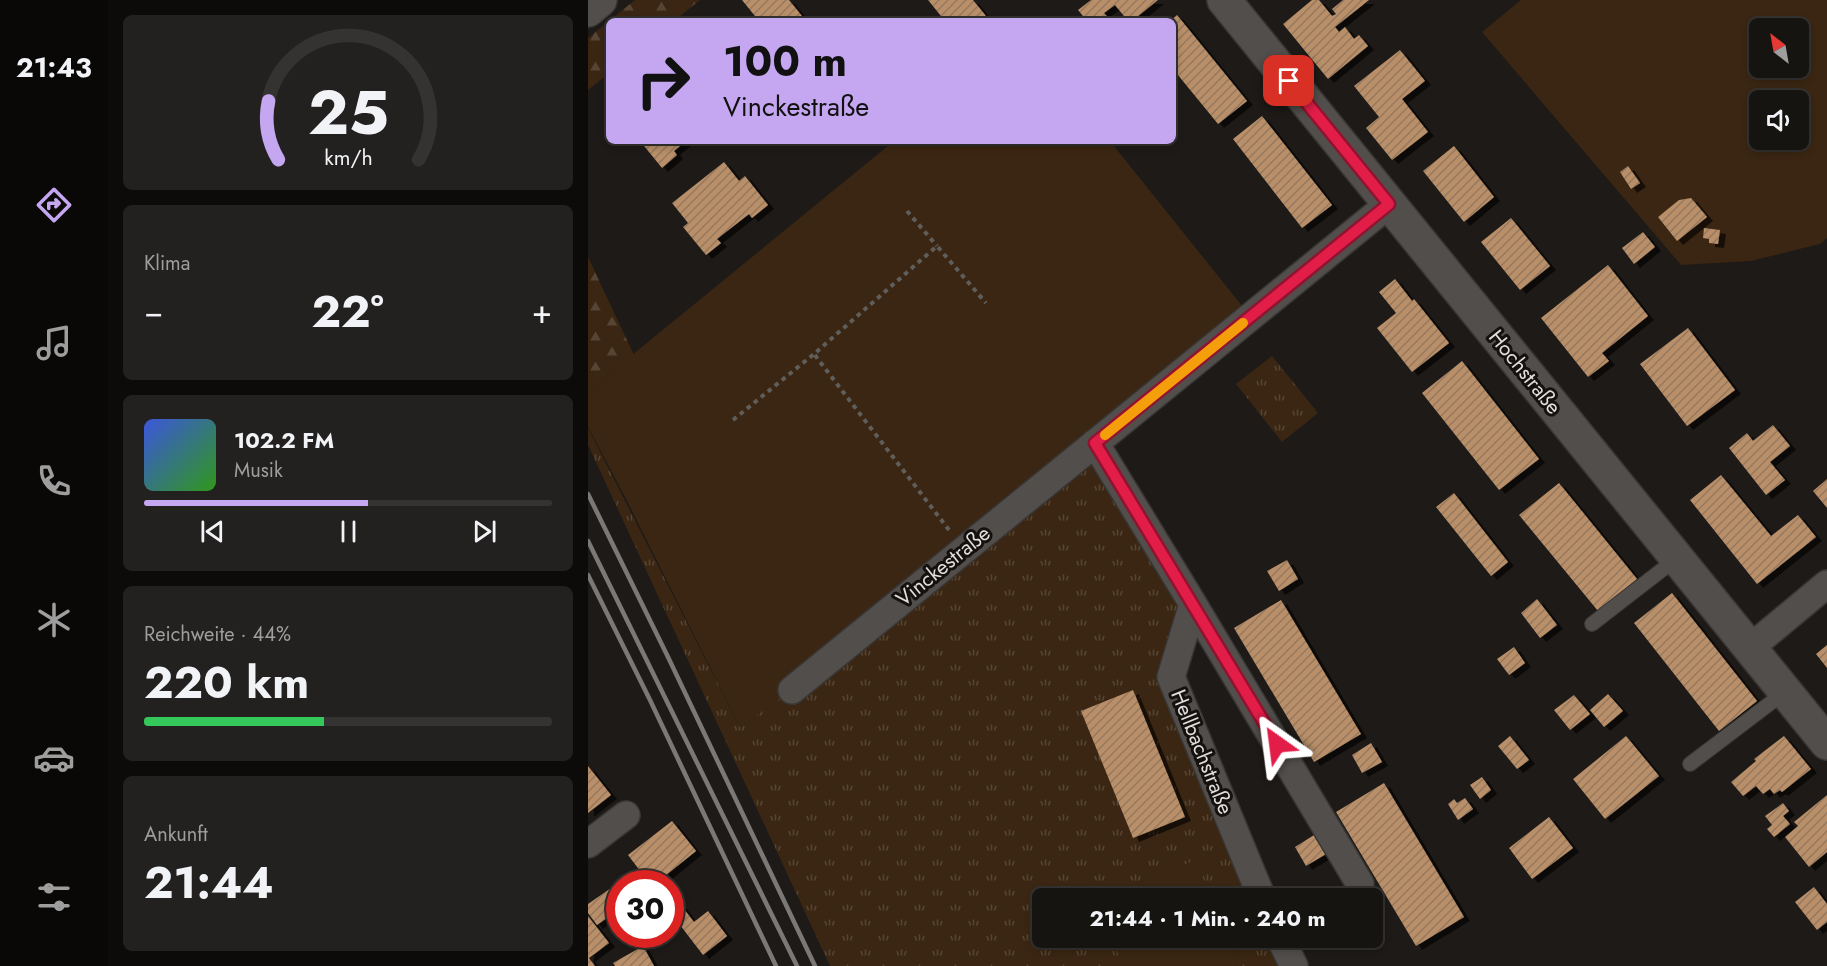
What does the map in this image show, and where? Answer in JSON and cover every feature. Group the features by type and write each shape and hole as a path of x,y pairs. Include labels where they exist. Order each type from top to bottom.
{"street":[{"path":"588,10 600,0"},
{"name":"Hochstraße","path":"1224,0 1827,744"},
{"name":"Vinckestraße","path":"792,690 1389,204"},
{"path":"1095,443 1360,884"},
{"path":"1750,648 1827,585"},
{"name":"Hellbachstraße","path":"1193,604 1171,677 1258,888"},
{"path":"588,844 626,815"},
{"path":"1285,948 1294,966"}],"lane":[{"path":"1592,624 1676,559"},
{"path":"1690,764 1785,692"}],"path":[{"path":"907,211 986,303"},
{"path":"733,420 814,354 937,246"},
{"path":"814,354 964,550"}],"green space":[{"path":"635,0 700,0 678,18 613,18"},
{"path":"1521,0 1827,0 1827,238 1820,244 1751,261 1681,265 1482,32"},
{"path":"606,23 606,75 588,90 588,38"},
{"path":"890,144 1112,144 1251,317 792,690 740,727 588,427 588,391"},
{"path":"588,257 634,355 588,391"},
{"path":"1272,356 1318,413 1282,442 1236,384"},
{"path":"588,428 740,727 1095,443 1193,604 1171,677 1258,888 1032,888 1032,948 1285,948 1294,966 830,966 588,445"},
{"path":"1196,860 1207,888 1124,888"},
{"path":"1116,948 1231,948 1238,966 1123,966"}],"building":[{"path":"742,0 789,0 804,18 757,18"},
{"path":"928,0 973,0 988,18 943,18"},
{"path":"1091,0 1158,0 1136,18 1126,18 1115,5 1104,13 1108,18 1085,18 1078,10"},
{"path":"1312,0 1319,0 1332,16 1336,14 1332,9 1343,0 1369,0 1335,27 1339,32 1345,27 1354,39 1359,35 1368,46 1328,79 1283,24"},
{"path":"1177,15 1247,101 1218,124 1176,73 1176,18 1174,18"},
{"path":"1400,50 1425,81 1402,99 1428,132 1392,160 1366,128 1379,117 1354,86"},
{"path":"1262,116 1332,205 1302,228 1233,139"},
{"path":"642,144 682,144 674,151 677,155 662,168"},
{"path":"1454,146 1494,197 1464,222 1423,171"},
{"path":"724,162 739,181 745,176 768,205 752,218 749,214 717,239 721,243 706,255 683,227 688,223 672,203"},
{"path":"1628,166 1640,183 1631,189 1620,172"},
{"path":"1691,198 1707,217 1677,241 1658,217 1679,200"},
{"path":"1511,218 1550,266 1520,290 1481,242"},
{"path":"1704,228 1720,230 1718,244 1709,243 1709,239 1703,238"},
{"path":"1643,232 1655,247 1634,264 1622,248"},
{"path":"1608,265 1648,316 1602,353 1609,361 1588,377 1541,318"},
{"path":"1395,279 1449,343 1412,372 1377,328 1396,313 1379,292"},
{"path":"1688,328 1735,390 1687,426 1640,364"},
{"path":"1462,361 1539,459 1499,490 1422,393"},
{"path":"1773,425 1790,446 1770,462 1785,480 1766,495 1729,448 1747,433 1753,441"},
{"path":"1721,475 1771,536 1798,515 1816,537 1757,584 1690,500"},
{"path":"1827,479 1827,508 1813,491"},
{"path":"1559,483 1637,579 1598,611 1519,515"},
{"path":"1454,493 1508,562 1491,576 1436,507"},
{"path":"1287,560 1298,579 1279,591 1267,571"},
{"path":"1672,593 1757,701 1719,731 1634,623"},
{"path":"1537,599 1557,625 1540,638 1521,613"},
{"path":"1281,600 1361,734 1314,762 1234,628"},
{"path":"1827,645 1827,668 1816,654"},
{"path":"1514,647 1525,663 1509,675 1497,659"},
{"path":"1133,690 1185,817 1133,838 1081,711"},
{"path":"1608,694 1623,711 1604,727 1590,710"},
{"path":"1574,695 1590,714 1570,730 1554,710"},
{"path":"1510,736 1529,760 1517,769 1498,746"},
{"path":"1626,736 1659,776 1605,819 1573,779"},
{"path":"1784,736 1811,769 1782,792 1780,790 1774,794 1770,789 1763,794 1756,786 1743,796 1731,782 1756,761 1754,759"},
{"path":"1371,743 1382,762 1362,773 1352,755"},
{"path":"588,766 611,795 588,813"},
{"path":"1482,777 1491,790 1480,799 1470,785"},
{"path":"1384,783 1464,917 1416,946 1336,812"},
{"path":"1827,795 1827,852 1809,867 1785,837 1798,826 1794,822"},
{"path":"1465,798 1473,809 1458,820 1448,804 1454,799 1457,803"},
{"path":"1783,803 1789,811 1783,816 1790,824 1774,837 1767,829 1772,825 1765,816"},
{"path":"1549,817 1573,848 1532,879 1509,848"},
{"path":"672,821 696,851 672,870 639,870 628,855"},
{"path":"1314,835 1326,854 1306,866 1295,847"},
{"path":"1814,887 1827,904 1827,922 1817,930 1795,902"},
{"path":"606,891 606,919 597,925 588,913 588,904"},
{"path":"684,909 694,922 708,911 727,936 703,955 684,930"},
{"path":"588,916 606,939 606,945 589,958 595,966 588,966"},
{"path":"639,948 644,948 654,966 615,966 613,963"}],"railway":[{"path":"588,494 815,966"},
{"path":"588,541 797,966"},
{"path":"588,575 776,966"}],"slow traffic":[{"path":"1105,435 1243,323"}],"route":[{"path":"1277,744 1095,443 1389,204 1289,81"}]}
